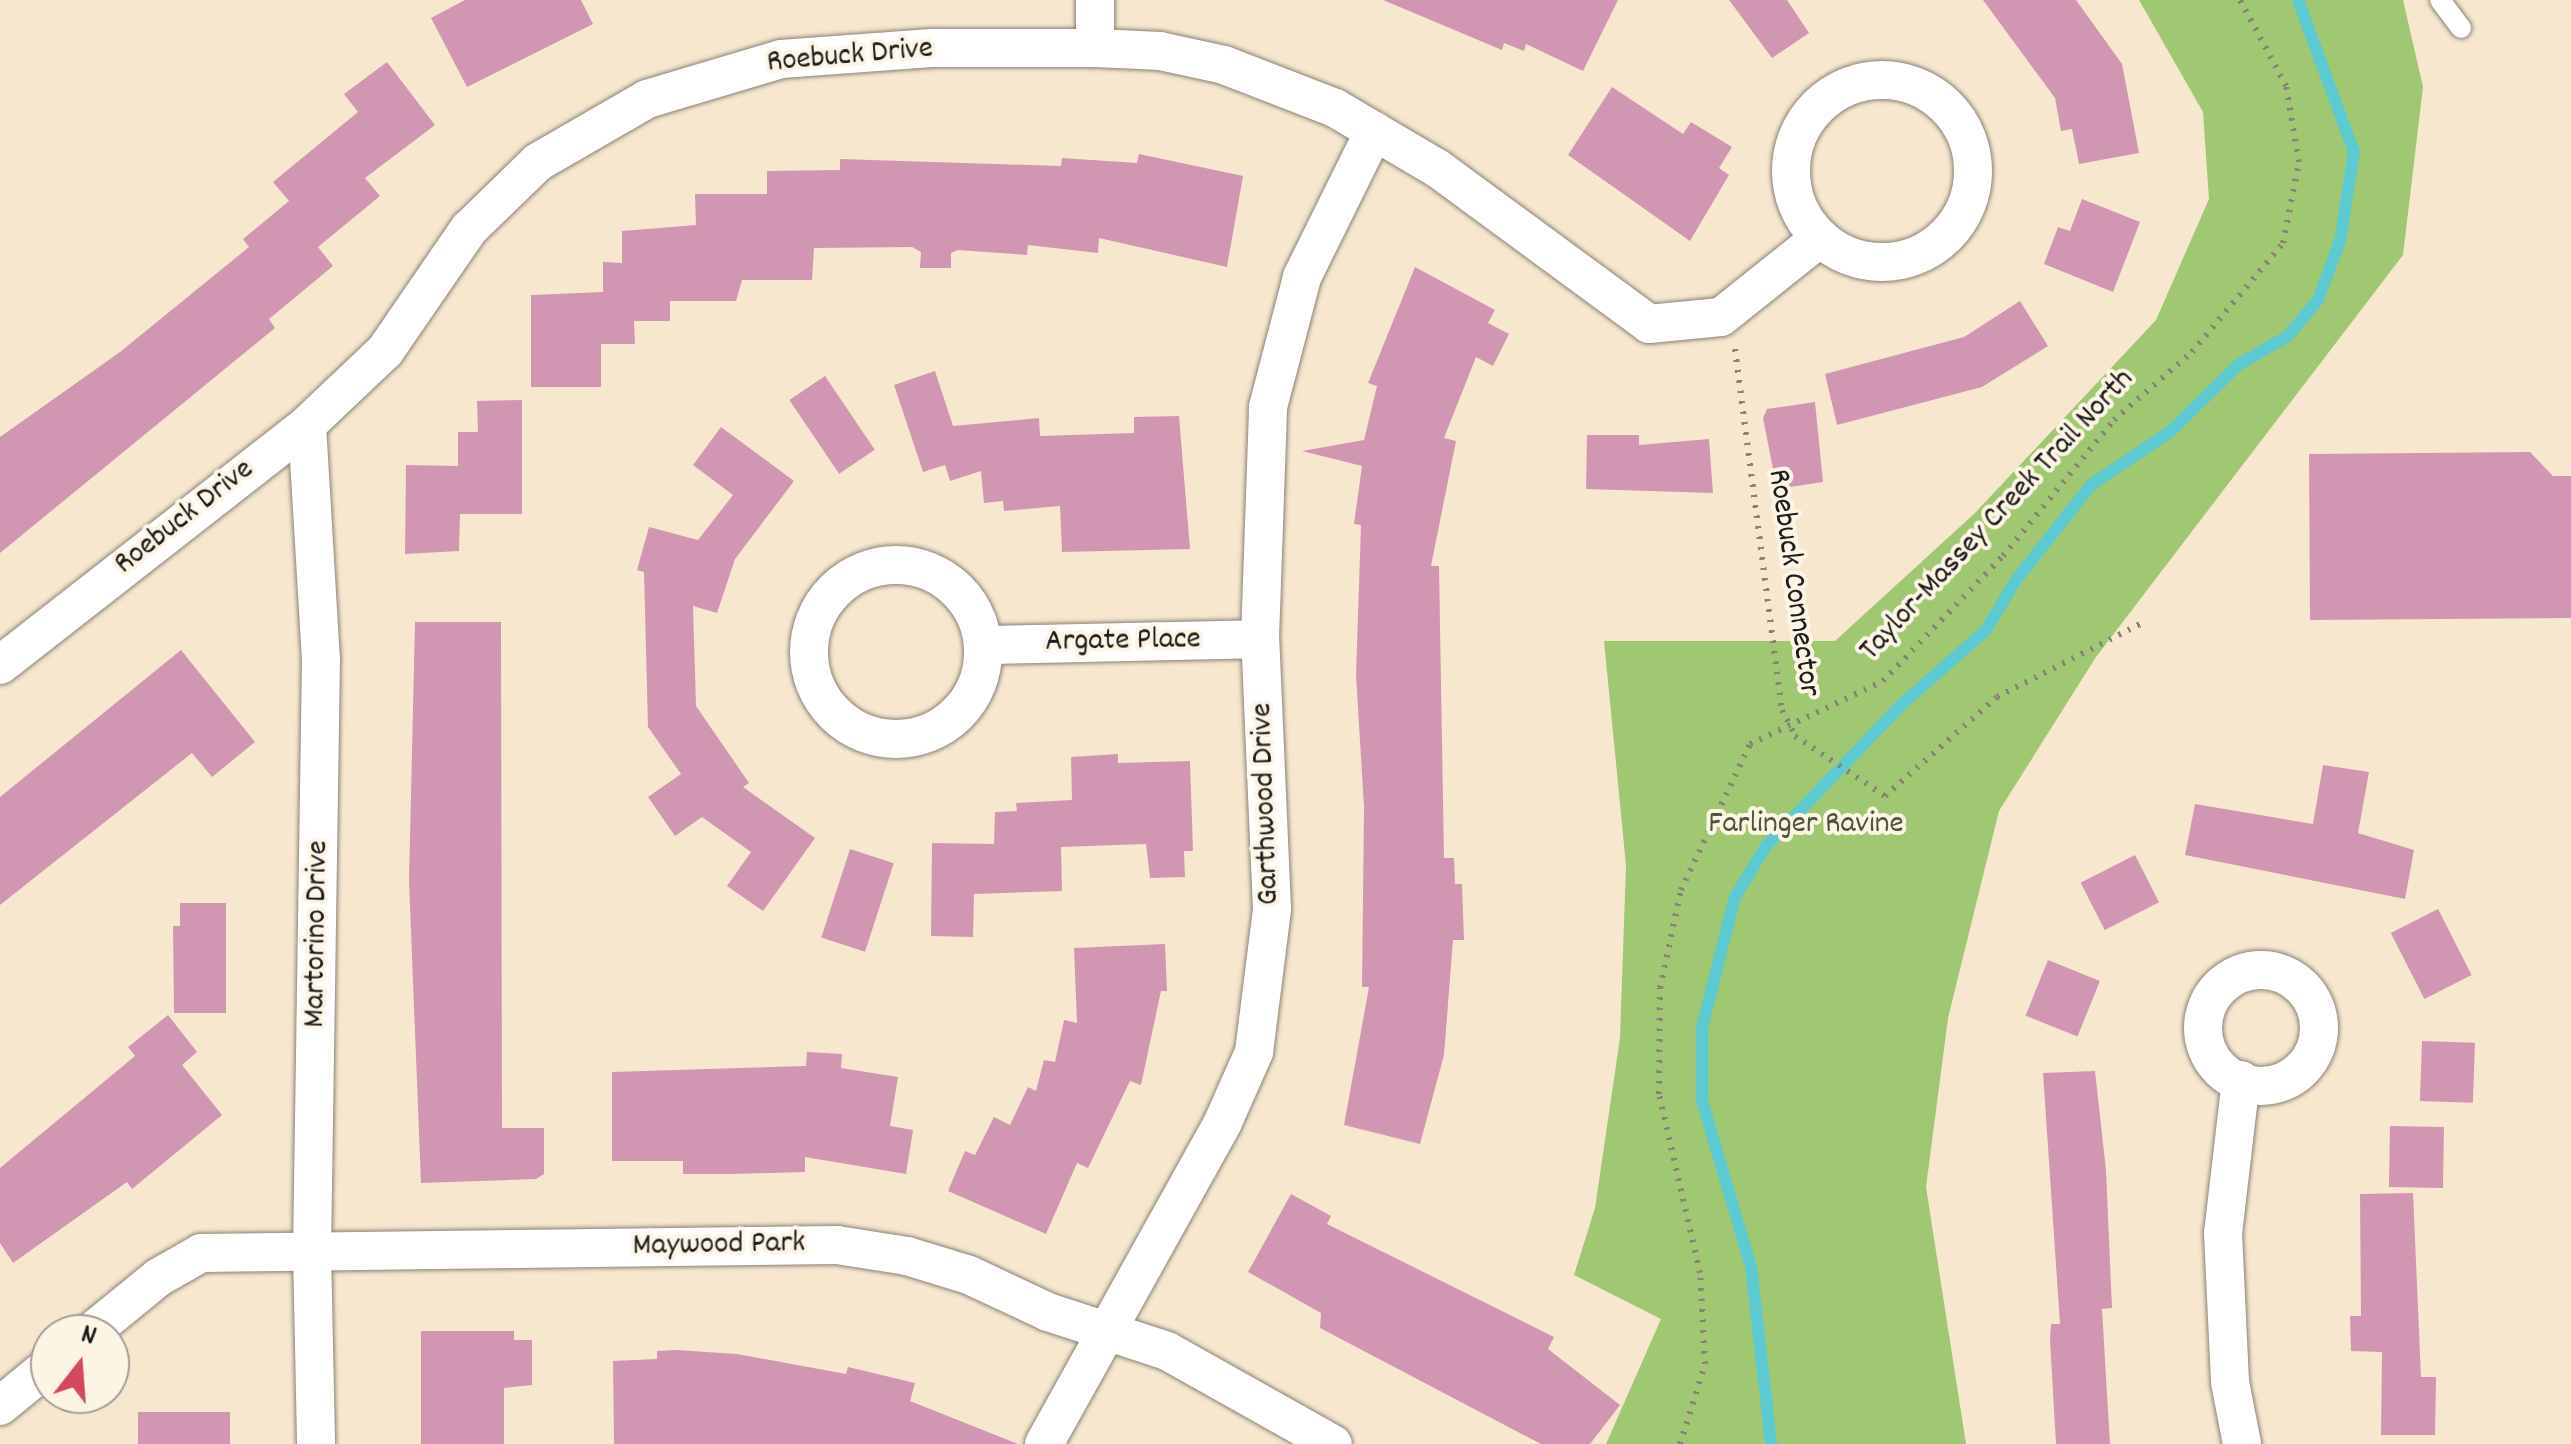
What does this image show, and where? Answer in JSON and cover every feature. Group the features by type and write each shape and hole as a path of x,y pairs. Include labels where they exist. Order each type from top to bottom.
{"street":[{"path":"1095,0 1095,48"},
{"name":"Roebuck Drive","path":"0,665 308,424 384,351 483,216 538,162 630,107 781,59 916,48 1095,48 1160,50 1224,65 1298,91 1437,168 1649,324 1721,317"},
{"path":"1897,81 1948,108 1965,134 1973,164 1970,195 1958,223 1936,246 1908,259 1876,262 1846,255 1820,238 1792,188 1796,145 1816,108 1840,90 1897,81"},
{"name":"Garthwood Drive","path":"1044,1444 1224,1122 1254,1052 1272,909 1260,639 1268,408 1302,277 1374,131"},
{"path":"1721,317 1820,238"},
{"name":"Martorino Drive","path":"308,424 321,660 312,1250 316,1444"},
{"path":"892,566 936,574 959,591 985,645 970,698 951,719 899,739 871,735 836,714 813,678 808,651 828,596 850,577 892,566"},
{"name":"Argate Place","path":"985,645 1260,639"},
{"path":"2241,1080 2223,1233 2230,1382 2242,1444"},
{"name":"Maywood Park","path":"114,1314 160,1277 201,1253 837,1244 907,1256 969,1275 1107,1332 1168,1351 1333,1444"},
{"path":"0,1406 30,1382"}],"lane":[{"path":"2440,0 2462,28"}],"path":[{"name":"Taylor-Massey Creek Trail North","path":"1680,1444 1705,1364 1700,1273 1659,1094 1660,988 1682,890 1725,790 1750,744 1883,681 2003,556 2114,420 2192,352 2283,244 2299,162 2286,86 2240,0"},
{"name":"Roebuck Connector","path":"1721,317 1737,353 1788,724 1795,736 1885,796 1997,697 2140,624"}],"green space":[{"name":"Farlinger Ravine","path":"2139,0 2403,0 2423,87 2403,255 2096,657 1999,811 1948,1018 1926,1187 1966,1444 1606,1444 1661,1319 1574,1275 1595,1208 1620,1038 1626,865 1604,641 1835,641 1975,513 2156,320 2209,199 2203,112"}],"building":[{"path":"465,0 581,0 593,24 467,87 431,18"},
{"path":"1383,0 1618,0 1583,71 1526,44 1524,51 1504,43 1502,50"},
{"path":"1729,0 1787,0 1809,33 1772,58"},
{"path":"1983,0 2076,0 2122,64 2139,153 2079,164 2072,129 2061,131 2055,98"},
{"path":"387,62 435,125 365,178 380,196 318,247 333,266 269,319 275,328 0,553 0,437 120,352 249,247 243,239 289,201 273,182 358,112 344,94"},
{"path":"1612,87 1683,134 1691,122 1732,147 1719,168 1729,175 1690,241 1568,155"},
{"path":"1139,154 1243,176 1227,267 1099,238 1098,253 1028,245 1027,255 958,250 951,253 951,268 920,268 921,252 912,247 814,248 812,280 742,280 736,301 670,301 670,321 634,321 635,344 601,344 601,387 531,387 531,295 603,292 603,262 622,263 622,231 696,225 695,194 767,194 767,171 840,170 840,159 1061,166 1062,158 1137,163"},
{"path":"2082,199 2140,222 2113,292 2044,264 2058,227 2070,231"},
{"path":"1415,267 1495,310 1488,323 1509,334 1493,366 1476,357 1444,438 1456,441 1431,566 1439,566 1444,858 1454,858 1455,884 1462,884 1464,940 1453,940 1444,1055 1420,1144 1344,1125 1369,987 1362,987 1364,807 1356,675 1361,525 1354,524 1362,466 1302,451 1364,440 1377,386 1368,383"},
{"path":"2020,301 2048,346 1982,387 1837,425 1825,374 1964,337"},
{"path":"935,371 953,426 1039,418 1040,436 1134,433 1134,417 1179,416 1190,549 1062,552 1060,506 1004,511 1003,501 984,503 981,471 950,481 945,465 923,472 894,385"},
{"path":"825,376 875,450 839,474 789,400"},
{"path":"522,400 522,514 460,514 459,551 405,554 406,465 458,466 458,432 478,432 477,401"},
{"path":"1815,402 1823,482 1777,489 1763,418 1767,409"},
{"path":"721,427 794,481 735,559 717,613 693,606 696,706 749,783 743,787 815,838 763,911 727,886 751,852 702,817 675,836 648,797 681,774 648,727 644,572 637,570 649,527 698,540 733,495 693,465"},
{"path":"1587,435 1639,435 1639,445 1709,439 1713,493 1586,489"},
{"path":"2530,452 2553,476 2571,476 2571,618 2310,620 2309,454"},
{"path":"415,622 501,622 502,1128 544,1128 544,1174 536,1179 421,1183 409,881"},
{"path":"181,650 255,742 212,777 192,753 0,905 0,797"},
{"path":"1118,754 1118,763 1190,761 1193,851 1184,851 1185,877 1150,878 1146,844 1061,847 1062,891 974,894 973,937 931,936 932,843 994,844 995,812 1017,811 1016,803 1072,800 1071,757"},
{"path":"2323,765 2369,772 2358,833 2414,850 2405,899 2185,855 2195,804 2313,824"},
{"path":"850,849 894,863 865,952 821,937"},
{"path":"2135,855 2159,902 2105,930 2081,883"},
{"path":"180,903 226,903 226,1013 174,1013 173,926 180,926"},
{"path":"2438,909 2472,975 2424,999 2391,933"},
{"path":"1165,944 1167,991 1161,991 1141,1085 1130,1081 1088,1168 1077,1163 1046,1234 948,1191 965,1151 975,1155 994,1117 1010,1125 1028,1087 1036,1091 1044,1060 1055,1062 1064,1020 1077,1023 1074,948"},
{"path":"2048,960 2100,981 2077,1037 2026,1016"},
{"path":"168,1015 197,1052 182,1065 222,1115 132,1189 127,1182 13,1263 0,1243 0,1168 135,1056 128,1047"},
{"path":"2422,1041 2475,1043 2473,1103 2420,1101"},
{"path":"807,1052 842,1054 841,1068 898,1077 890,1126 913,1130 906,1174 805,1157 805,1172 732,1174 683,1174 683,1161 612,1161 612,1072 806,1066"},
{"path":"2095,1071 2106,1170 2112,1308 2102,1309 2110,1444 2056,1444 2050,1341 2051,1324 2060,1324 2043,1073"},
{"path":"2390,1126 2444,1127 2443,1188 2389,1187"},
{"path":"2413,1193 2421,1377 2436,1377 2435,1435 2381,1435 2382,1352 2351,1351 2350,1316 2361,1316 2360,1194"},
{"path":"1291,1194 1331,1216 1327,1224 1554,1337 1548,1349 1620,1405 1590,1444 1541,1444 1320,1328 1321,1313 1248,1272"},
{"path":"421,1331 514,1331 514,1340 532,1340 532,1385 504,1388 504,1444 421,1444"},
{"path":"657,1351 737,1354 846,1374 848,1367 915,1383 910,1401 1018,1444 614,1444 613,1361 657,1359"},
{"path":"138,1412 230,1412 230,1444 138,1444"}],"waterway":[{"path":"1771,1444 1751,1267 1702,1100 1702,1028 1735,897 1766,846 1901,705 1986,630 2016,580 2091,485 2171,431 2238,365 2288,336 2318,300 2340,241 2354,152 2298,0"}]}
